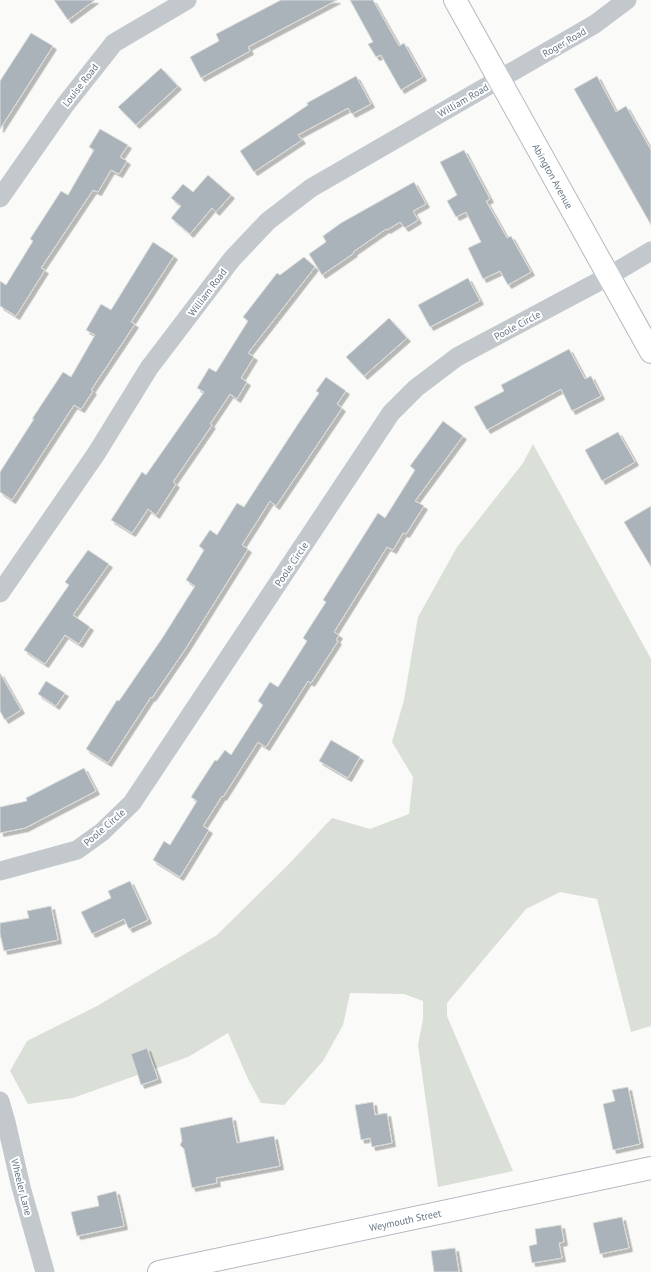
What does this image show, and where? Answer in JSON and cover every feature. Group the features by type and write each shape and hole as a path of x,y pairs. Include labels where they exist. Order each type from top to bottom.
{"main road":[{"name":"Abington Avenue","path":"455,0 651,352"},
{"name":"Weymouth Street","path":"159,1272 651,1168"}],"street":[{"name":"Louise Road","path":"0,198 65,105 114,43 187,0"},
{"name":"Roger Road","path":"499,80 596,24 627,0"},
{"name":"William Road","path":"0,593 96,454 149,368 232,259 268,221 311,188 499,80"},
{"name":"Poole Circle","path":"0,871 78,850 102,832 132,803 391,413 411,393 457,357 608,276 651,251"},
{"name":"Wheeler Lane","path":"0,1102 21,1187 45,1272"}],"shaded area":[{"path":"533,444 651,659 651,1026 631,1032 597,899 560,892 526,909 447,1003 447,1016 513,1171 438,1187 418,1045 423,1019 423,1001 404,994 350,993 343,1025 323,1061 284,1105 261,1103 248,1079 228,1033 188,1057 73,1098 28,1104 10,1071 27,1041 97,1006 217,935 288,865 332,818 370,829 409,814 413,777 392,742 404,700 418,617 457,547 523,463"}],"building":[{"path":"54,0 95,0 68,20"},
{"path":"281,0 337,0 248,47 250,51 201,78 190,57 219,41 216,34"},
{"path":"350,0 373,0 399,46 404,43 423,77 401,90 381,55 376,57 368,44 373,42"},
{"path":"31,33 53,46 0,129 0,81"},
{"path":"161,68 178,86 136,125 118,107"},
{"path":"356,76 371,104 352,114 348,108 298,135 302,140 254,172 240,151 308,105 307,103"},
{"path":"597,76 616,112 626,106 651,150 651,225 574,89"},
{"path":"100,129 128,145 120,157 127,161 119,174 111,170 98,192 93,190 41,268 45,270 16,316 0,306 0,281 6,285 33,241 30,239 61,191 68,195 94,150 89,147"},
{"path":"464,150 490,199 486,201 507,238 511,236 531,272 508,285 500,271 483,279 468,248 481,242 466,212 456,217 447,201 457,195 440,162"},
{"path":"208,175 231,195 216,212 212,208 190,234 171,218 181,206 171,198 183,184 193,192"},
{"path":"414,182 426,204 413,211 418,220 405,228 400,222 387,230 386,229 322,275 309,254 326,242 323,236 341,223"},
{"path":"153,242 174,256 131,322 135,324 91,390 93,391 81,409 74,405 12,500 0,492 0,472 63,372 71,377 95,335 86,330 101,304 111,310"},
{"path":"304,257 315,267 248,353 254,357 241,378 247,382 237,399 230,394 210,424 212,425 173,482 176,484 156,515 148,509 132,533 111,520 142,472 146,475 204,392 197,388 209,368 216,372 248,321 243,317 277,273 280,275"},
{"path":"468,278 480,301 430,327 418,305"},
{"path":"389,318 407,338 364,376 346,357"},
{"path":"569,349 585,379 591,376 601,396 572,411 561,389 487,430 474,407 504,391 501,385"},
{"path":"326,377 346,391 337,404 342,408 276,506 270,501 242,545 248,549 186,648 152,698 151,697 108,763 86,749 117,700 119,701 163,637 195,586 186,580 204,550 199,546 210,530 217,535 237,503 244,507 319,393 316,391"},
{"path":"443,421 463,436 415,501 424,506 406,534 403,533 393,550 387,547 334,632 339,635 336,640 338,641 311,683 308,681 266,747 258,742 223,797 222,796 203,826 209,830 180,877 153,860 164,841 170,845 197,801 191,797 215,760 217,761 225,750 231,755 263,705 258,701 270,682 278,687 307,641 303,638 326,602 323,600 378,513 385,518 415,470 410,466"},
{"path":"618,432 635,462 602,481 585,450"},
{"path":"651,506 651,567 624,522"},
{"path":"88,550 109,564 73,615 90,627 79,644 65,635 45,664 24,650 69,585 65,582"},
{"path":"0,673 21,710 5,720 0,711"},
{"path":"46,681 65,693 56,706 38,694"},
{"path":"331,740 360,757 348,778 319,761"},
{"path":"84,768 96,791 25,828 0,833 0,807 27,801 26,798"},
{"path":"130,881 148,920 129,929 124,919 92,934 81,912 111,898 108,891"},
{"path":"51,906 58,940 4,951 0,934 0,923 29,918 27,911"},
{"path":"147,1048 158,1079 141,1085 131,1054"},
{"path":"628,1087 640,1144 613,1150 603,1104 615,1101 612,1090"},
{"path":"373,1102 375,1115 387,1113 392,1143 372,1147 370,1138 361,1140 355,1105"},
{"path":"232,1117 237,1143 274,1136 280,1166 216,1178 217,1183 192,1188 184,1149 180,1145 182,1141 180,1128"},
{"path":"116,1191 124,1226 77,1236 71,1212 99,1206 97,1196"},
{"path":"622,1217 629,1248 600,1254 593,1223"},
{"path":"561,1225 564,1242 559,1243 562,1258 532,1263 529,1246 537,1244 535,1229"},
{"path":"455,1248 459,1272 434,1272 431,1251"}]}
